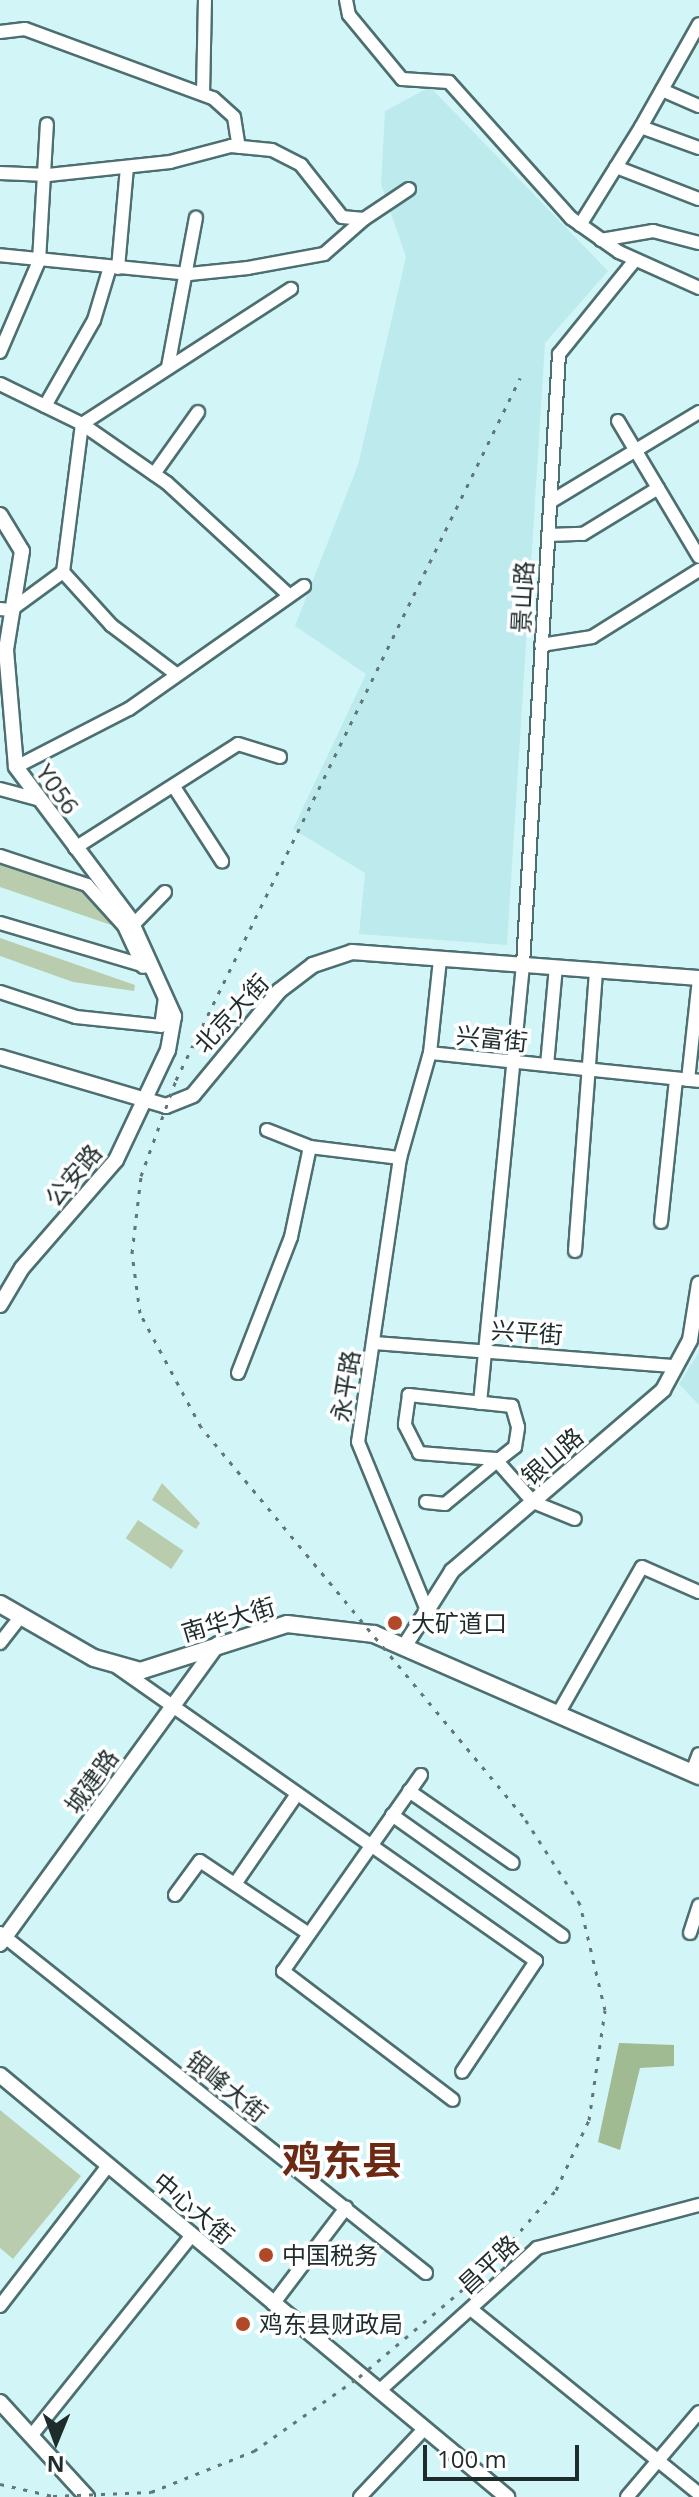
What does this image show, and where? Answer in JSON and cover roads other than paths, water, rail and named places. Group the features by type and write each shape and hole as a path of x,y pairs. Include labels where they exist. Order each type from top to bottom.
{"main road":[{"name":"南华大街","path":"0,1604 117,1667 159,1668 218,1644 287,1624 374,1634 695,1774"}],"street":[{"path":"203,94 205,0"},
{"path":"346,0 349,15 402,79 449,82 580,225 635,260 699,288"},
{"path":"580,225 641,127 699,24"},
{"path":"0,32 25,29 203,94 234,117 239,147"},
{"path":"686,47 699,53"},
{"path":"662,90 699,106"},
{"path":"0,352 39,261 48,175 47,124"},
{"path":"641,127 699,148"},
{"path":"0,173 48,175 127,167 239,147 272,150 301,165 342,217 364,219"},
{"path":"45,406 94,320 114,268 127,167"},
{"path":"616,167 699,199"},
{"path":"0,255 189,274 324,254 364,219 409,189"},
{"path":"168,367 189,274 196,218"},
{"path":"601,240 653,231 699,243"},
{"name":"景山路","path":"480,1403 482,1351 510,1062 523,965 559,354 635,260"},
{"path":"6,610 63,572 82,424 291,289"},
{"path":"0,384 82,424 154,474 289,595"},
{"path":"154,474 198,412"},
{"path":"550,502 699,412"},
{"path":"618,421 699,557"},
{"path":"548,535 583,534 658,488"},
{"name":"Y056","path":"0,515 22,551 6,610 6,650 16,767 133,925 147,967 174,1016"},
{"path":"541,645 592,637 699,570"},
{"path":"63,572 111,625 176,674"},
{"path":"16,767 119,715 304,586"},
{"path":"75,848 176,790 238,744 280,757"},
{"path":"0,789 38,799"},
{"path":"176,790 222,861"},
{"path":"0,856 87,885 124,926 147,967"},
{"path":"133,925 165,892"},
{"path":"0,923 147,967"},
{"name":"北京大街","path":"0,1057 143,1102 166,1106 193,1095 279,991 313,965 352,952 699,979"},
{"path":"430,1053 440,959"},
{"path":"547,1065 556,967"},
{"path":"575,1251 596,970"},
{"path":"661,1222 688,1080 699,979"},
{"path":"0,992 76,1017 161,1026 165,997"},
{"name":"公安路","path":"0,1305 22,1268 116,1160 168,1050 174,1016"},
{"name":"兴富街","path":"400,1158 430,1053 688,1080"},
{"path":"267,1130 310,1147 400,1158"},
{"path":"238,1373 291,1237 310,1147"},
{"name":"永平路","path":"400,1158 358,1442 427,1610"},
{"name":"银山路","path":"404,1647 452,1571 663,1390 690,1340 699,1284"},
{"name":"兴平街","path":"374,1343 676,1366"},
{"path":"426,1502 445,1504 497,1461 515,1447 512,1406 409,1395 405,1425 419,1453 497,1461 533,1502 575,1519"},
{"path":"558,1714 642,1567 699,1592"},
{"path":"0,1643 20,1617"},
{"name":"城建路","path":"2,1938 218,1644"},
{"path":"117,1667 536,1961 462,2072"},
{"path":"695,1774 699,1754"},
{"path":"421,1775 283,1971 453,2100"},
{"path":"409,1791 513,1863"},
{"path":"235,1884 297,1794"},
{"path":"392,1815 563,1936"},
{"path":"175,1895 200,1861 309,1934"},
{"path":"690,1933 699,1905"},
{"name":"银峰大街","path":"2,1938 426,2273"},
{"name":"中心大街","path":"0,2075 507,2497"},
{"path":"0,2306 108,2166"},
{"name":"昌平路","path":"379,2391 537,2248 699,2205"},
{"path":"273,2304 346,2208"},
{"path":"31,2436 192,2235"},
{"path":"472,2310 699,2494"},
{"path":"0,2402 87,2497"},
{"path":"627,2497 699,2412"},
{"path":"360,2497 424,2429"}],"railway":[{"path":"0,2484 53,2496 151,2492 254,2451 359,2377 489,2267 556,2190 589,2120 605,2010 580,1904 523,1816 201,1427 140,1313 132,1253 141,1176 176,1080 520,378"}],"place":[{"name":"大矿道口","path":"395,1623"},
{"name":"中国税务","path":"266,2255"},
{"name":"鸡东县财政局","path":"243,2324"}],"district":[{"name":"鸡东县","path":"342,2160"}]}
